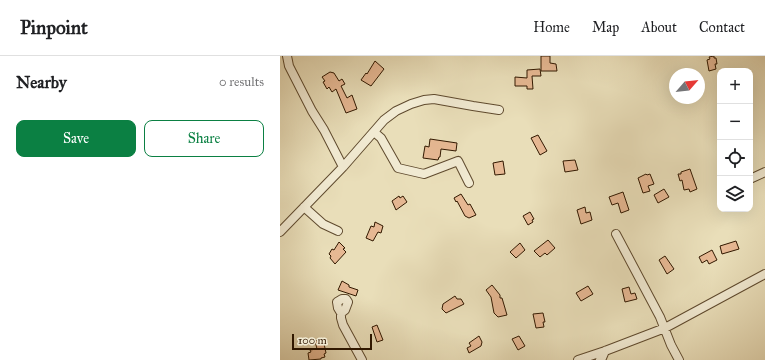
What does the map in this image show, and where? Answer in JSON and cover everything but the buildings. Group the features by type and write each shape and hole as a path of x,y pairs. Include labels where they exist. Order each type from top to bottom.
{"street":[{"path":"287,56 289,66 343,166"},
{"path":"280,232 343,166 384,120 396,111 411,104 434,99 499,110"},
{"path":"374,132 380,138 398,168 424,174 458,161 468,183"},
{"path":"753,178 765,172"},
{"path":"304,207 323,224 338,231"},
{"path":"616,234 660,317 671,346 679,360"},
{"path":"578,360 665,328 765,274"},
{"path":"341,313 343,325 362,360"},
{"path":"600,360 605,351"}]}
